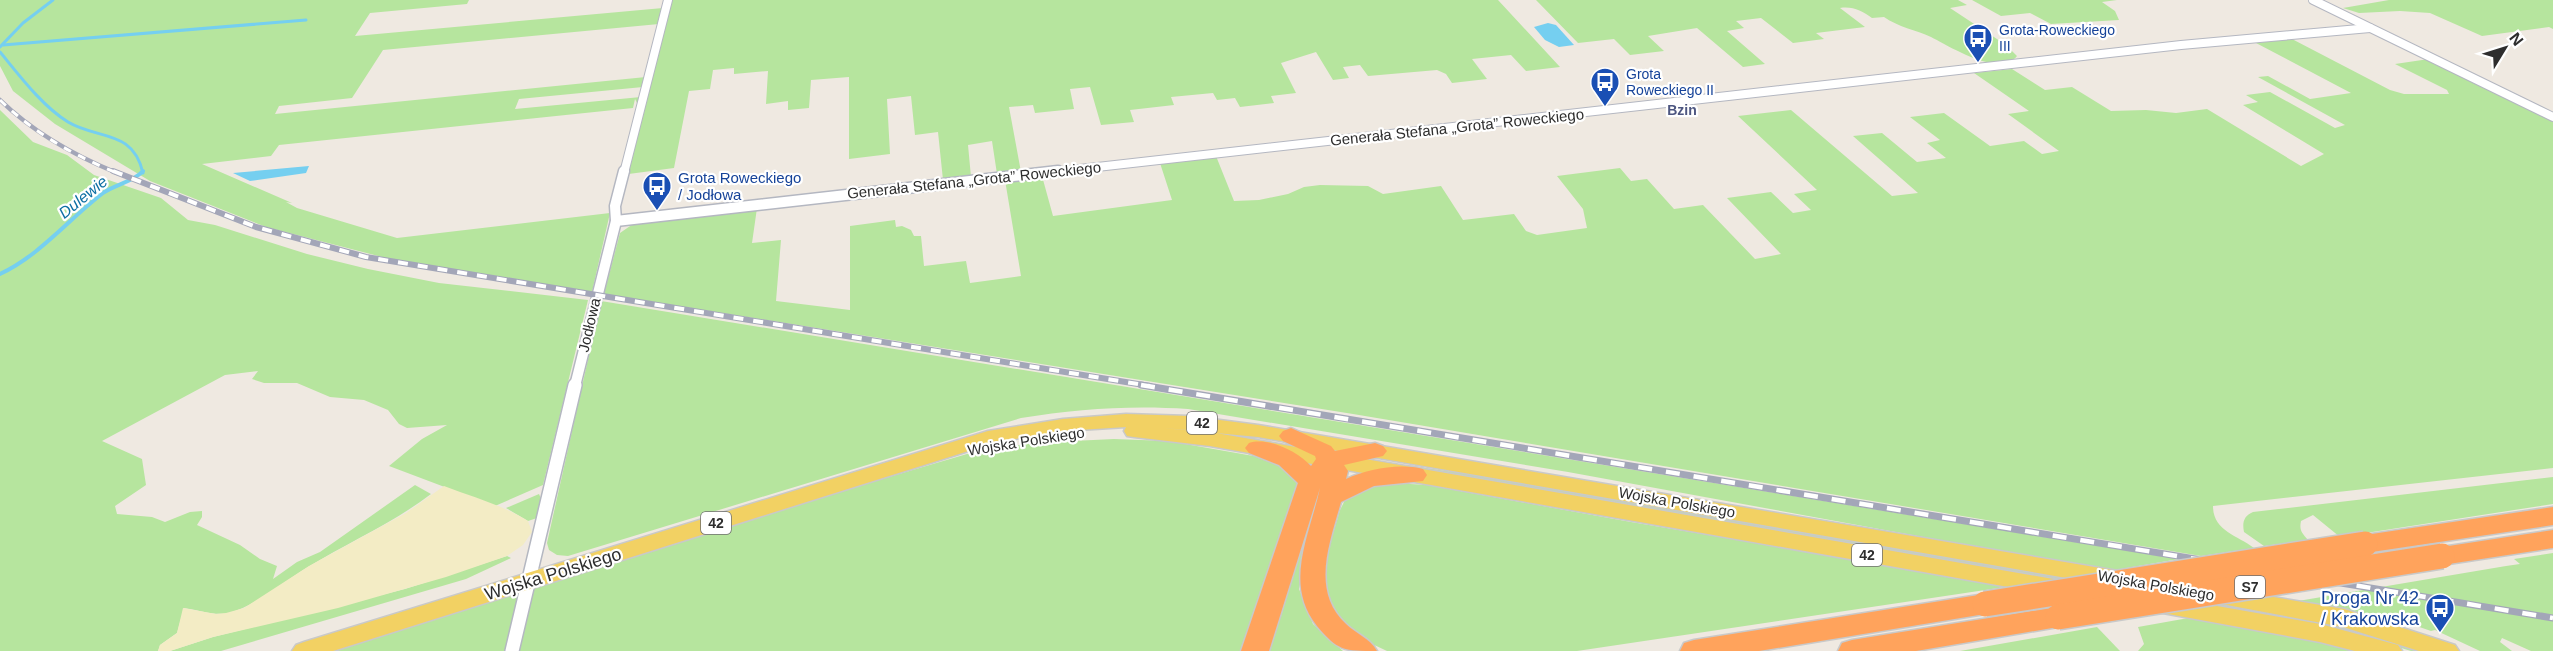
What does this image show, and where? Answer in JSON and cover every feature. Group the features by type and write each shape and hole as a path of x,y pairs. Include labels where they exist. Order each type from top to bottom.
{"highway":[{"path":"1291,436 1317,447 1336,471 1332,496 1312,560 1311,589 1323,618 1341,636 1363,651"},
{"path":"1257,448 1278,454 1299,466 1310,482"},
{"path":"1255,651 1310,482 1329,460 1375,451"},
{"path":"1332,496 1370,478 1415,475"},
{"name":"S7","path":"1694,651 2553,516"},
{"name":"S7","path":"1852,651 2553,539"}],"main road":[{"name":"Wojska Polskiego","path":"304,651 995,436 1089,421 1172,420 1291,436 2344,618 2447,651"},
{"name":"Wojska Polskiego","path":"904,464 1000,443 1063,433 1113,431 1164,433 2300,629 2390,651"}],"street":[{"name":"Jodłowa","path":"512,651 616,221 615,206 668,0"},
{"path":"2313,0 2553,117"},
{"name":"Generała Stefana „Grota” Roweckiego","path":"616,221 2181,45 2370,28"}],"green space":[{"path":"0,0 469,0 467,4 370,13 355,36 663,8 666,0 1498,0 1560,67 1526,71 1511,55 1472,59 1487,79 1452,83 1446,74 1437,70 1368,76 1360,65 1343,67 1349,78 1333,80 1316,52 1281,63 1296,93 1271,96 1274,103 1240,107 1235,98 1217,100 1213,93 1171,97 1174,105 1130,110 1134,122 1101,125 1090,87 1070,89 1074,109 1035,113 1033,105 1009,107 1021,172 997,174 992,141 968,145 971,177 943,180 938,132 915,135 911,96 887,99 890,154 849,159 849,77 811,80 809,108 788,110 788,101 766,104 768,71 734,74 734,68 713,70 710,89 689,91 674,168 621,175 639,107 635,99 633,108 279,145 271,156 202,164 292,203 286,202 297,208 397,238 610,213 592,292 386,258 266,227 150,181 55,124 13,91 0,66","holes":["659,24 646,77 275,114 279,106 352,98 383,50","643,87 641,97 515,109 519,99"]},
{"path":"1536,0 1958,0 1967,5 1950,8 2006,45 2017,56 2009,62 1998,64 1987,62 1961,53 1884,17 1872,18 1849,8 1840,8 1865,27 1816,33 1824,39 1793,43 1761,18 1736,21 1744,28 1727,31 1765,64 1743,67 1697,28 1648,36 1664,51 1630,55 1614,39 1578,43"},
{"path":"1972,0 2117,0 2102,2 2115,11 2119,20 2051,24 2030,13 2001,16"},
{"path":"2389,0 2553,0 2553,29 2549,27 2482,36 2430,13 2400,11 2359,13 2343,8"},
{"path":"2292,39 2390,90 2404,94 2449,94 2447,90 2395,64 2429,59 2553,119 2553,468 2213,506 2214,514 2221,527 2254,548 2201,556 1353,414 604,294 620,233 633,224 757,208 752,243 781,240 776,301 850,310 850,226 895,220 896,227 902,226 911,230 914,236 921,236 924,266 966,261 970,283 1021,276 1005,180 1042,176 1053,216 1172,200 1160,163 1216,156 1234,201 1259,200 1288,194 1304,187 1320,185 1368,186 1383,194 1441,186 1463,220 1514,214 1526,231 1537,235 1587,228 1583,209 1557,176 1620,168 1631,181 1647,179 1674,209 1703,205 1755,259 1781,254 1727,198 1771,192 1793,213 1811,210 1794,194 1817,190 1738,116 1791,110 1892,196 1918,193 1853,136 1882,133 1917,162 1946,158 1927,143 1940,140 1910,117 1944,113 1990,146 2024,141 2042,154 2059,151 2008,114 2029,111 1974,73 2012,69 2045,90 2072,87 2111,111 2146,110 2176,113 2207,109 2301,166 2324,154 2243,105 2258,102 2246,95 2270,92 2335,128 2345,125 2258,77 2268,76 2310,99 2351,93 2256,43"},
{"path":"0,110 33,142 67,155 94,175 161,198 188,220 215,225 307,254 368,269 439,283 588,300 543,485 495,506 389,466 422,439 447,425 407,428 399,424 388,410 364,400 330,397 297,383 264,383 252,379 258,371 225,375 102,441 142,459 146,485 115,506 117,514 152,517 165,522 190,512 202,511 202,517 197,525 240,545 260,559 277,566 273,579 297,562 320,552 415,485 431,494 402,514 323,558 260,599 239,609 218,614 184,608 177,633 160,645 158,651 0,651"},
{"path":"601,301 2179,559 2109,571 1568,472 1188,409 1146,407 1083,410 1021,418 568,556 557,555 549,550 547,543"},
{"path":"1114,439 1168,441 1277,460 1300,478 1244,651 309,651 535,581 967,454 1031,443"},
{"path":"1357,458 1481,476 2267,611 2331,623 2428,651 2411,651 2385,643"},
{"path":"2553,477 2553,504 2340,537 2313,515 2301,521 2300,527 2308,540 2264,546 2244,532 2244,520 2253,512"},
{"path":"1323,478 1299,589 1313,624 1343,651 1267,651 1281,616"},
{"path":"1394,483 1427,485 2012,586 1577,651 1387,651 1355,636 1327,609 1323,567 1340,510 1346,498 1376,485"},
{"path":"539,494 542,501 537,518 528,521 506,508"},
{"path":"2553,553 2553,651 2531,651 2502,638 2500,642 2512,651 2480,651 2435,630 2431,631 2402,621 2393,622 2292,602 2520,564 2514,559"},
{"path":"507,556 511,558 466,579 221,651 170,651 213,637 405,589"},
{"path":"2194,617 2368,651 2138,651 2144,644 2138,627"},
{"path":"2097,627 2120,651 1960,651"}],"sand":[{"path":"444,486 518,515 528,521 532,532 523,545 507,556 446,577 338,608 213,637 170,651 158,651 160,645 177,633 183,608 216,614 244,608 309,566 406,513"}],"water":[{"path":"1548,23 1556,25 1574,45 1559,47 1545,40 1534,27"},
{"path":"309,166 306,173 250,181 233,173"}],"waterway":[{"name":"Dulewie","path":"0,47 23,23 53,0"},
{"path":"3,45 306,20"},
{"name":"Dulewie","path":"0,52 49,108 79,128 123,142 138,159 142,171"},
{"name":"Dulewie","path":"0,274 41,247 103,193 135,178 142,171"}],"railway":[{"path":"0,100 40,133 85,159 117,173"},
{"path":"113,171 256,227 366,257 1150,386"},
{"path":"1141,385 2553,618"}],"place":[{"name":"Grota-Roweckiego III","path":"1978,64"},
{"name":"Grota Roweckiego II","path":"1605,108"},
{"name":"Grota Roweckiego / Jodłowa","path":"657,212"},
{"name":"Droga Nr 42 / Krakowska","path":"2440,634"}],"district":[{"name":"Bzin","path":"1682,110"}]}
